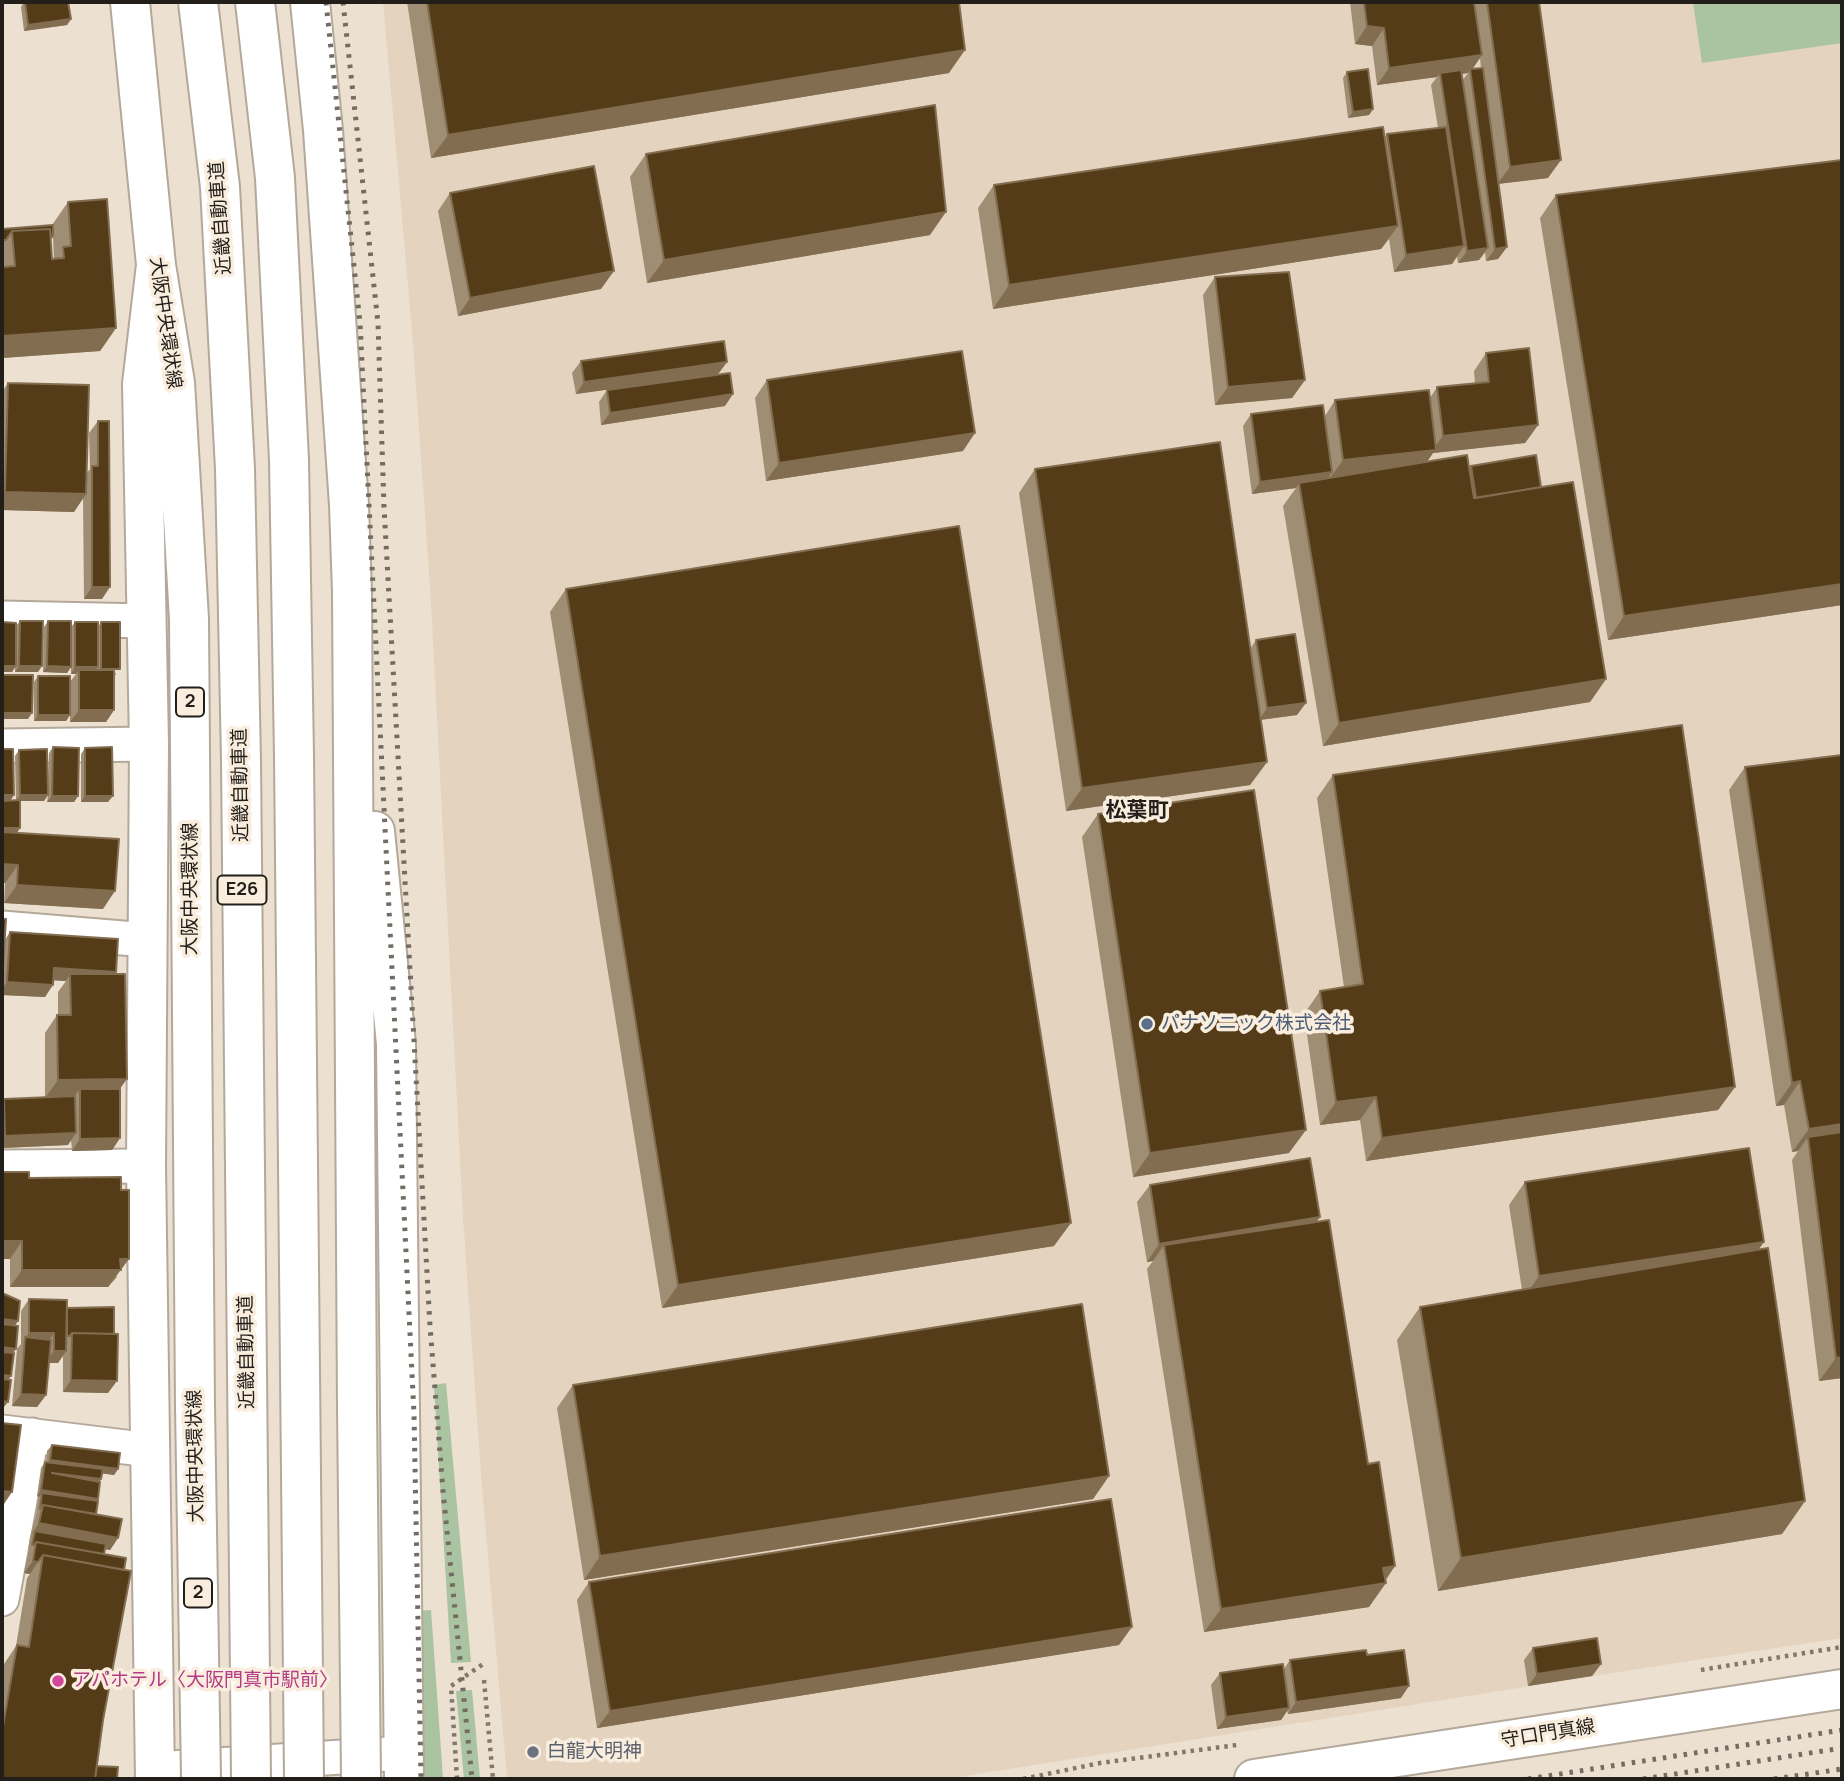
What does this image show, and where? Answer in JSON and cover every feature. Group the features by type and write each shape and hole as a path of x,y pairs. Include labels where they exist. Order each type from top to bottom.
{"main road":[{"name":"大阪中央環状線","path":"131,2 156,265 175,383 189,619 195,1406 201,1779"},
{"name":"近畿自動車道","path":"198,2 220,187 236,469 251,1779"},
{"path":"256,2 275,178 289,460 295,756 304,1779"},
{"path":"310,2 349,505 352,592 361,1779"},
{"path":"155,1774 146,1166 148,621 142,384 156,265"},
{"path":"352,592 397,1044 404,1766"},
{"name":"守口門真線","path":"1254,1779 1842,1689"}],"street":[{"path":"2,618 148,621"},
{"path":"2,746 149,744"},
{"path":"2,928 146,940"},
{"path":"2,1167 146,1166"},
{"path":"2,1599 17,1434 150,1450"},
{"path":"155,1774 404,1766"}],"path":[{"path":"457,1779 451,1686 483,1664"},
{"path":"484,1680 493,1779"}],"shaded area":[{"name":"パナソニック株式会社","path":"383,2 1842,2 1842,1638 946,1779 507,1779 481,1475 463,1218 431,603 413,343"}],"green space":[{"path":"1693,2 1842,2 1842,43 1702,63"},
{"path":"446,1383 471,1662 451,1663 434,1385"},
{"path":"431,1610 443,1779 419,1779 413,1611"},
{"path":"472,1690 480,1779 464,1779 456,1691"}],"building":[{"path":"25,2 68,2 71,19 28,25"},
{"path":"427,2 959,2 965,50 448,135"},
{"path":"1364,2 1474,2 1482,55 1389,68 1384,28 1367,26"},
{"path":"1487,2 1539,2 1561,160 1510,167"},
{"path":"1483,68 1507,247 1495,249 1470,69"},
{"path":"1368,69 1373,109 1353,112 1347,72"},
{"path":"1461,70 1488,248 1467,251 1440,73"},
{"path":"935,105 946,212 664,260 646,154"},
{"path":"1383,127 1398,226 1009,285 994,185"},
{"path":"1446,127 1464,246 1406,255 1387,134"},
{"path":"1842,160 1842,584 1624,616 1556,195"},
{"path":"594,166 614,271 470,298 450,193"},
{"path":"107,199 116,328 2,336 2,267 15,266 12,231 50,229 52,259 64,258 63,247 71,246 68,202"},
{"path":"53,225 51,237 50,229 12,231 6,240 2,240 2,229"},
{"path":"1289,272 1305,380 1228,387 1215,277"},
{"path":"724,341 727,362 584,382 581,361"},
{"path":"1529,348 1538,425 1443,436 1437,387 1489,382 1486,353"},
{"path":"962,351 975,433 779,463 767,380"},
{"path":"730,373 733,394 610,413 607,390"},
{"path":"8,383 89,385 86,494 5,492"},
{"path":"1429,390 1436,450 1343,460 1335,400"},
{"path":"1323,405 1332,472 1260,482 1251,414"},
{"path":"98,421 109,421 110,587 92,587 92,466 98,466"},
{"path":"1220,442 1267,762 1082,788 1035,469"},
{"path":"1467,455 1474,498 1573,482 1606,679 1339,723 1299,483"},
{"path":"1536,455 1541,487 1476,498 1471,466"},
{"path":"959,526 1071,1223 678,1285 566,589"},
{"path":"20,621 43,621 42,666 19,666"},
{"path":"48,621 71,621 71,667 47,666"},
{"path":"2,622 16,623 16,666 2,666"},
{"path":"75,622 98,622 98,667 75,667"},
{"path":"101,622 120,622 120,669 101,669"},
{"path":"1295,634 1306,703 1267,708 1256,640"},
{"path":"79,670 114,670 114,710 79,710"},
{"path":"2,675 33,675 32,713 2,713"},
{"path":"38,676 70,676 70,715 38,715"},
{"path":"1682,725 1735,1087 1382,1138 1376,1097 1336,1102 1320,991 1363,984 1333,775"},
{"path":"53,747 79,748 78,796 52,796"},
{"path":"112,747 113,796 85,796 85,748"},
{"path":"2,749 13,749 14,795 2,795"},
{"path":"47,749 48,795 20,795 19,750"},
{"path":"1842,755 1842,1124 1809,1129 1800,1081 1792,1083 1745,767"},
{"path":"1254,790 1306,1130 1150,1153 1098,814"},
{"path":"20,800 20,828 2,828 2,801"},
{"path":"2,832 119,839 115,891 17,885 18,865 2,864"},
{"path":"2,919 6,919 2,982"},
{"path":"10,932 118,939 116,972 54,968 53,985 7,982"},
{"path":"70,974 125,974 127,1079 58,1080 57,1015 71,1015"},
{"path":"80,1089 120,1089 120,1138 80,1139"},
{"path":"75,1096 76,1133 5,1136 4,1099"},
{"path":"1842,1132 1842,1357 1836,1358 1808,1137"},
{"path":"1749,1148 1764,1242 1539,1276 1525,1182"},
{"path":"1310,1158 1320,1217 1159,1244 1150,1185"},
{"path":"2,1172 29,1172 29,1178 121,1177 121,1190 129,1190 129,1259 120,1259 121,1270 22,1270 22,1241 2,1241"},
{"path":"1329,1220 1368,1464 1379,1462 1395,1566 1383,1568 1386,1583 1221,1609 1164,1245"},
{"path":"1768,1248 1805,1501 1461,1558 1420,1307"},
{"path":"2,1293 20,1301 18,1321 2,1319"},
{"path":"29,1299 67,1300 66,1351 54,1351 54,1333 29,1333"},
{"path":"1082,1304 1109,1476 600,1556 573,1385"},
{"path":"114,1307 114,1334 72,1333 67,1336 67,1308"},
{"path":"2,1324 18,1326 16,1349 2,1347"},
{"path":"72,1333 118,1334 117,1381 71,1380"},
{"path":"25,1337 51,1340 46,1395 21,1394"},
{"path":"2,1352 14,1353 11,1376 2,1375"},
{"path":"2,1379 11,1380 8,1402 2,1401"},
{"path":"2,1423 21,1425 12,1492 2,1491"},
{"path":"52,1445 120,1453 118,1469 50,1460"},
{"path":"45,1462 103,1469 101,1479 52,1473 100,1482 98,1499 41,1490"},
{"path":"42,1493 98,1501 96,1514 43,1505 40,1509"},
{"path":"1111,1499 1132,1627 610,1711 589,1582"},
{"path":"43,1505 122,1519 118,1538 39,1523"},
{"path":"35,1531 106,1544 104,1554 36,1542 32,1545"},
{"path":"36,1542 126,1558 124,1570 43,1555 38,1562 33,1561"},
{"path":"43,1555 131,1571 103,1720 95,1779 2,1779 2,1732 17,1645 29,1647"},
{"path":"1597,1638 1601,1664 1537,1674 1533,1648"},
{"path":"1366,1650 1367,1655 1404,1650 1409,1686 1296,1702 1290,1660"},
{"path":"1283,1664 1289,1708 1226,1717 1220,1673"},
{"path":"97,1766 118,1767 117,1779 95,1779"}],"railway":[{"path":"326,2 360,323 414,1414 421,1779"},
{"path":"343,2 378,323 384,507 430,1326 443,1491 472,1779"},
{"path":"1528,1779 1842,1730"},
{"path":"1643,1779 1842,1748"},
{"path":"1774,1779 1842,1769"}],"place":[{"name":"パナソニック株式会社","path":"1147,1024"},
{"name":"アパホテル〈大阪門真市駅前〉","path":"58,1681"},
{"name":"白龍大明神","path":"533,1752"}],"district":[{"name":"松葉町","path":"1137,811"}]}
